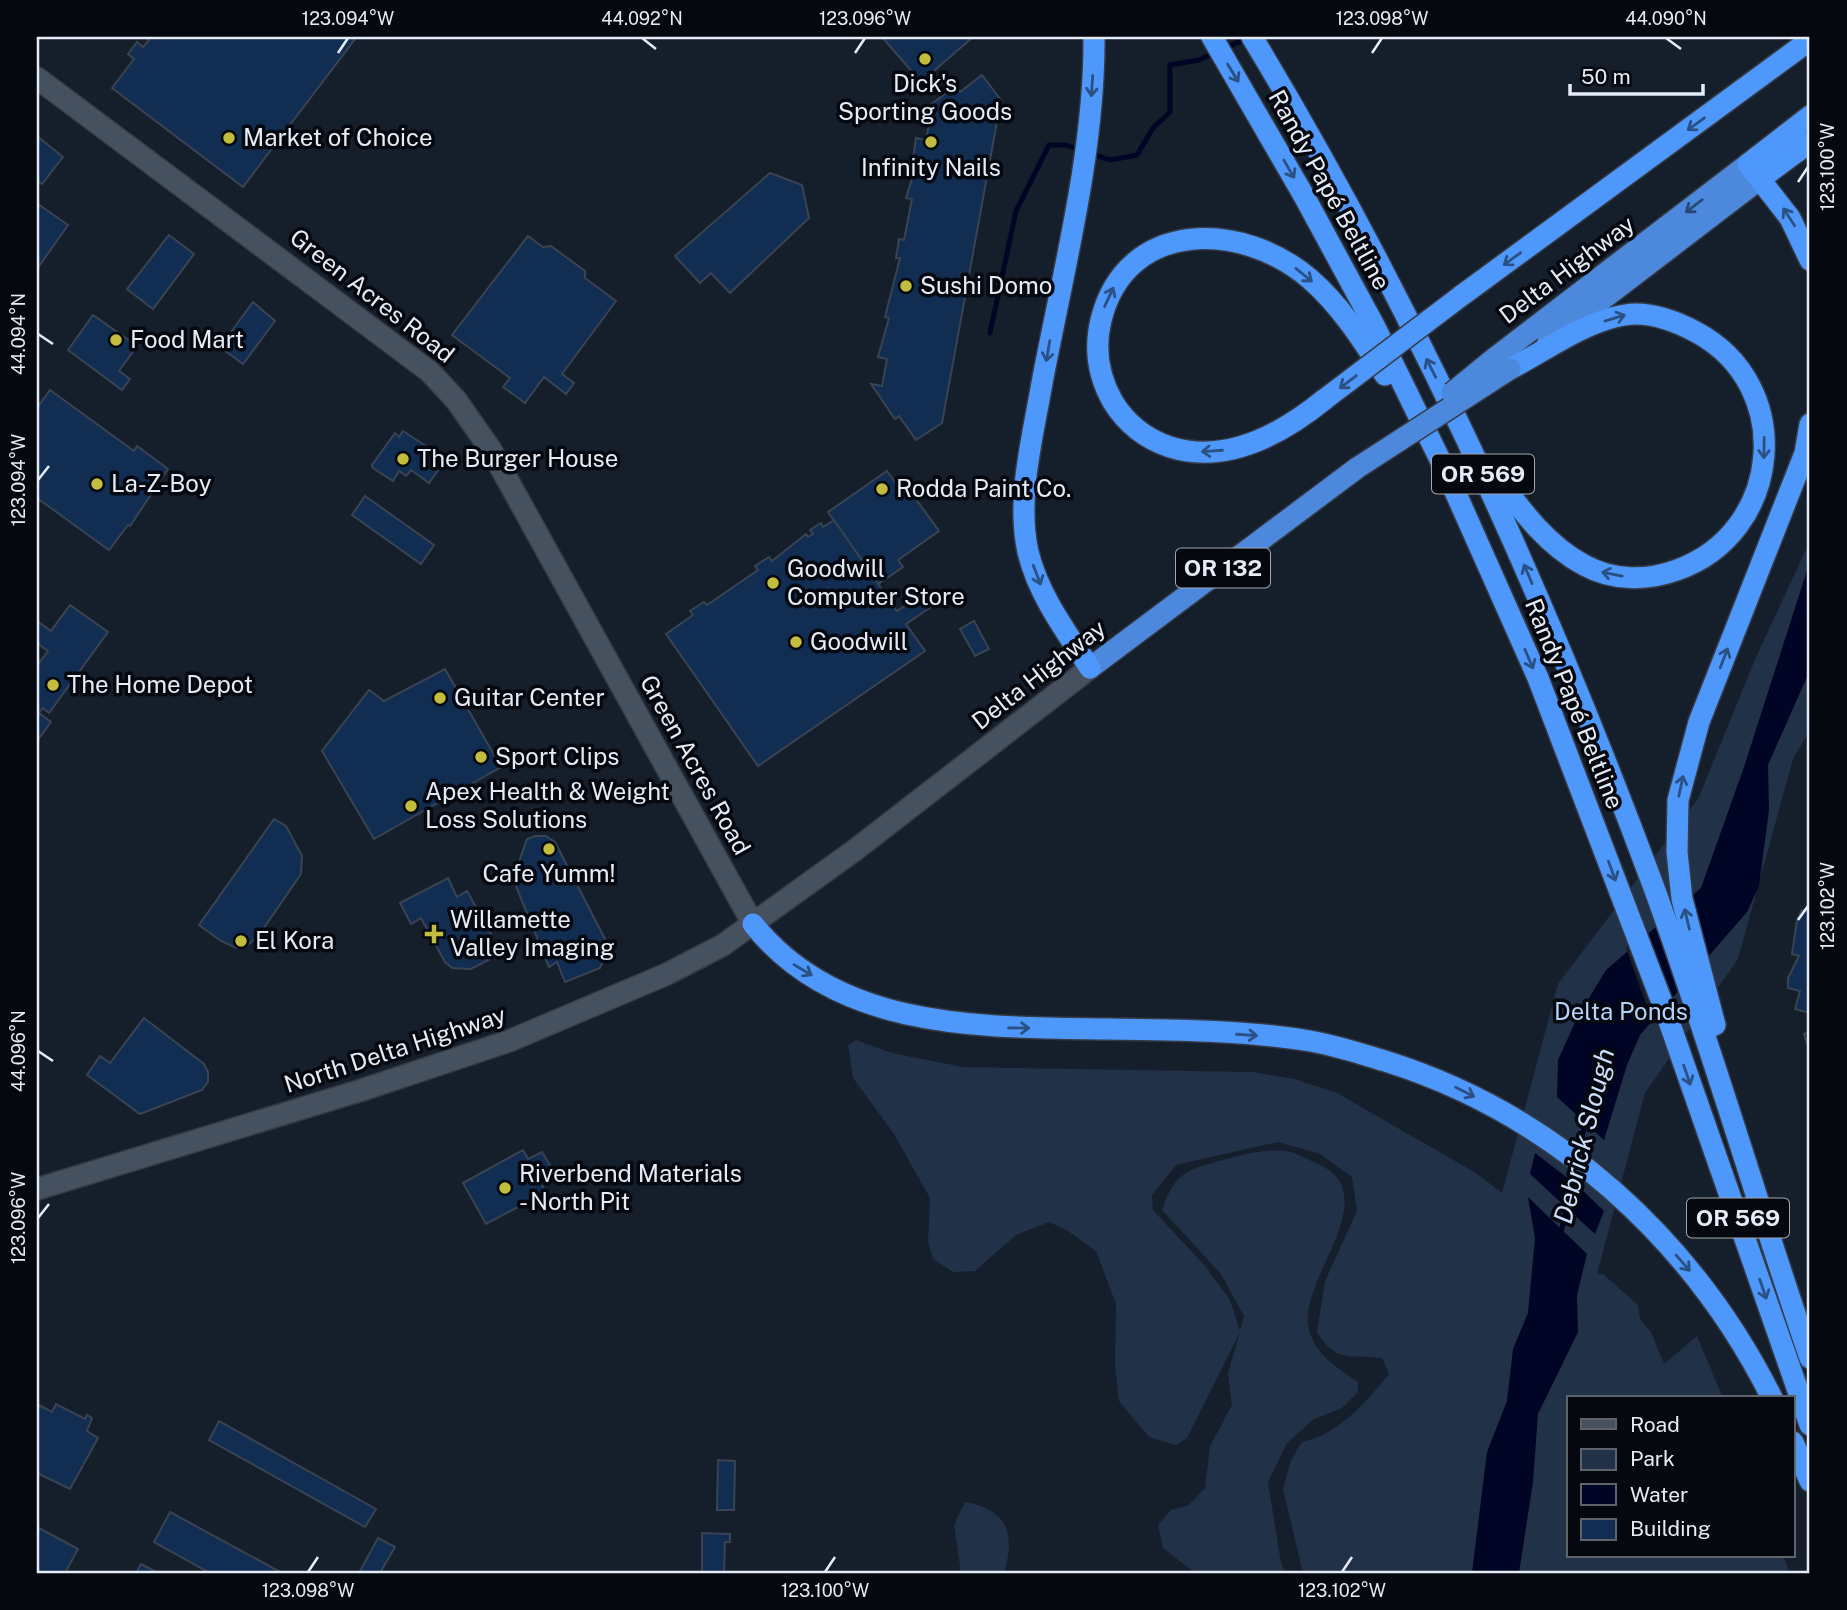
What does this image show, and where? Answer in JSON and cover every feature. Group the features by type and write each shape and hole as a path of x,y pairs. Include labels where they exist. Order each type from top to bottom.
{"highway":[{"path":"1090,668 1063,627 1038,581 1028,552 1025,522 1026,488 1037,415 1086,136 1094,37"},
{"name":"Randy Papé Beltline","path":"1212,37 1375,327 1449,478 1538,678 1665,1010 1810,1425"},
{"name":"Randy Papé Beltline","path":"1252,37 1346,204 1465,435 1559,646 1654,887 1699,990"},
{"path":"1449,478 1352,326 1317,286 1279,257 1226,239 1183,240 1147,254 1133,264 1113,287 1106,301 1097,343 1100,373 1106,390 1128,421 1162,444 1197,452 1238,448 1277,433 1325,399 1461,296 1810,40"},
{"name":"Delta Highway","path":"1090,668 1356,468 1503,363 1754,171 1810,117"},
{"name":"Delta Highway","path":"1754,171 1810,142"},
{"path":"1754,171 1790,218 1810,260"},
{"path":"1465,435 1537,529 1553,544 1597,571 1642,579 1662,576 1697,563 1713,554 1750,507 1762,482 1765,460 1765,429 1761,413 1749,384 1738,368 1704,336 1661,318 1622,315 1503,363"},
{"path":"1699,990 1686,921 1677,852 1676,815 1690,750 1805,453 1810,424"},
{"path":"754,924 771,946 796,968 857,998 899,1014 973,1027 1170,1030 1312,1041 1418,1072 1460,1088 1527,1125 1585,1166 1637,1213 1706,1289 1745,1348 1771,1396"},
{"name":"OR 569","path":"1699,990 1770,1241 1810,1358"},
{"path":"1794,1444 1810,1481"}],"street":[{"name":"Green Acres Road","path":"37,78 382,334 444,385 491,450 754,924"},
{"name":"Delta Highway","path":"754,924 912,808 1090,668"},
{"name":"North Delta Highway","path":"37,1189 350,1094 536,1031 667,974 723,945 754,924"}],"green space":[{"name":"Delta Ponds","path":"1810,541 1810,730 1793,759 1738,959 1645,1093 1597,1274 1603,1274 1638,1305 1640,1319 1651,1332 1664,1364 1697,1336 1722,1396 1567,1396 1567,1558 1784,1558 1790,1573 1303,1573 1283,1489 1291,1460 1302,1442 1328,1432 1351,1416 1389,1374 1382,1358 1338,1353 1324,1342 1317,1332 1325,1281 1357,1211 1352,1177 1320,1154 1278,1142 1176,1165 1152,1195 1153,1210 1205,1266 1230,1300 1240,1331 1244,1316 1221,1274 1162,1210 1174,1184 1185,1174 1201,1166 1268,1151 1294,1153 1336,1176 1344,1193 1343,1214 1337,1236 1317,1282 1310,1304 1308,1323 1319,1350 1358,1382 1358,1392 1342,1408 1314,1419 1287,1443 1268,1482 1281,1563 1286,1573 1195,1573 1163,1548 1158,1525 1171,1510 1189,1505 1205,1488 1210,1446 1232,1405 1228,1373 1240,1332 1187,1438 1176,1445 1149,1437 1119,1401 1115,1366 1116,1304 1096,1251 1068,1231 1049,1222 1016,1235 975,1271 953,1272 933,1259 928,1242 930,1198 894,1134 853,1078 848,1045 856,1040 892,1053 963,1067 1252,1072 1294,1079 1337,1093 1476,1173 1502,1193 1558,984 1698,799 1756,657"},
{"path":"965,1502 990,1511 999,1517 1005,1526 1009,1546 1004,1573 961,1573 954,1525"}],"water":[{"path":"1810,561 1810,670 1768,765 1769,810 1759,886 1747,912 1640,1035 1627,1065 1604,1140 1557,1097 1558,1060 1578,1016 1606,970 1701,888 1744,767"},
{"path":"1535,1153 1578,1186 1604,1211 1595,1234 1530,1174"},
{"path":"1528,1197 1587,1254 1577,1295 1578,1332 1538,1414 1533,1482 1519,1573 1472,1573 1487,1452 1507,1401 1513,1349 1528,1313 1535,1238"}],"pier":[{"path":"1647,929 1672,1004 1650,1016 1626,948"}],"building":[{"name":"Market of Choice","path":"144,37 355,39 243,187 112,88 134,59 128,54 137,42 143,47 149,40"},
{"name":"Dick's Sporting Goods","path":"882,37 973,37 921,82"},
{"path":"982,75 1001,100 942,423 916,440 899,416 895,419 871,384 882,386 887,359 878,357 889,318 885,317 900,258 896,258 899,239 904,240 912,199 906,198 918,159 913,158 916,138 926,140 931,113 922,111 956,86 960,92"},
{"path":"37,136 63,157 42,184 37,180"},
{"path":"770,173 802,185 809,218 730,293 711,273 700,283 675,256"},
{"path":"38,204 68,225 37,269 37,206"},
{"path":"169,235 194,254 153,309 127,289"},
{"path":"528,236 543,247 551,246 585,271 585,278 616,301 562,374 574,383 566,394 544,377 525,403 503,387 510,378 452,335"},
{"path":"253,302 275,321 243,364 220,347"},
{"path":"93,315 137,346 119,371 130,379 122,390 68,350"},
{"name":"La-Z-Boy","path":"50,390 134,451 137,446 168,469 130,526 128,525 109,550 37,498 37,408"},
{"name":"The Burger House","path":"403,431 426,446 421,452 441,466 429,483 411,470 406,476 399,471 393,481 373,468 372,465 395,433 399,437"},
{"path":"887,471 902,492 908,488 939,531 898,560 903,567 878,584 828,512"},
{"path":"365,496 434,545 421,564 352,515"},
{"name":"Goodwill","path":"834,520 897,611 928,590 937,603 906,624 925,651 758,766 666,634 693,615 690,611 704,602 707,605 758,570 755,566 769,557 772,561 806,534 808,537 813,534 810,530 821,523 823,527"},
{"name":"The Home Depot","path":"70,605 108,632 49,713 43,708 39,713 51,722 37,741 37,661 39,663 48,651 37,643 37,621 51,631"},
{"path":"974,621 989,649 975,656 960,629"},
{"path":"445,669 501,767 374,839 322,751 369,690 384,701"},
{"path":"274,819 286,826 302,856 301,874 257,938 236,948 199,925"},
{"path":"546,836 555,842 606,941 607,952 600,968 565,982 557,962 549,967 513,879 527,839"},
{"path":"448,878 457,897 467,891 491,934 487,936 498,955 471,969 452,968 445,962 421,918 411,924 400,903"},
{"path":"1810,909 1810,1013 1795,1009 1800,991 1788,988 1788,978 1799,956 1792,954 1797,920 1802,910 1809,912"},
{"path":"144,1018 204,1064 208,1072 208,1082 202,1090 140,1114 87,1075 100,1056 110,1063"},
{"path":"1810,1032 1810,1053 1804,1034"},
{"name":"Riverbend Materials - North Pit","path":"523,1150 528,1159 542,1152 556,1175 541,1184 546,1192 486,1224 463,1183"},
{"path":"37,1404 52,1412 56,1404 85,1419 87,1415 92,1418 87,1431 98,1438 70,1489 37,1473"},
{"path":"219,1421 376,1509 365,1527 209,1440"},
{"path":"718,1460 735,1461 734,1510 717,1510"},
{"path":"170,1512 282,1573 210,1573 154,1542"},
{"path":"37,1527 78,1549 65,1573 37,1573"},
{"path":"702,1533 730,1534 730,1542 725,1542 724,1573 702,1573"},
{"path":"378,1538 395,1547 380,1573 359,1573"},
{"path":"141,1564 158,1573 136,1573"}],"waterway":[{"path":"1225,48 1248,38"},
{"path":"1090,153 1110,160 1137,155 1153,128 1170,112 1170,65 1199,60 1216,52"},
{"path":"990,333 1016,211 1049,145 1066,145 1080,150"},
{"name":"Debrick Slough","path":"1578,1155 1587,1116"},
{"name":"Debrick Slough","path":"1560,1237 1568,1202"}],"place":[{"name":"Dick's Sporting Goods","path":"925,59"},
{"name":"Market of Choice","path":"229,138"},
{"name":"Infinity Nails","path":"931,142"},
{"name":"Sushi Domo","path":"906,286"},
{"name":"Food Mart","path":"116,340"},
{"name":"The Burger House","path":"403,459"},
{"name":"La-Z-Boy","path":"97,484"},
{"name":"Rodda Paint Co.","path":"882,489"},
{"name":"Goodwill Computer Store","path":"773,583"},
{"name":"Goodwill","path":"796,642"},
{"name":"The Home Depot","path":"53,685"},
{"name":"Guitar Center","path":"440,698"},
{"name":"Sport Clips","path":"481,757"},
{"name":"Apex Health & Weight Loss Solutions","path":"411,806"},
{"name":"Cafe Yumm!","path":"549,849"},
{"name":"Willamette Valley Imaging","path":"434,934"},
{"name":"El Kora","path":"241,941"},
{"name":"Riverbend Materials - North Pit","path":"505,1188"}]}
